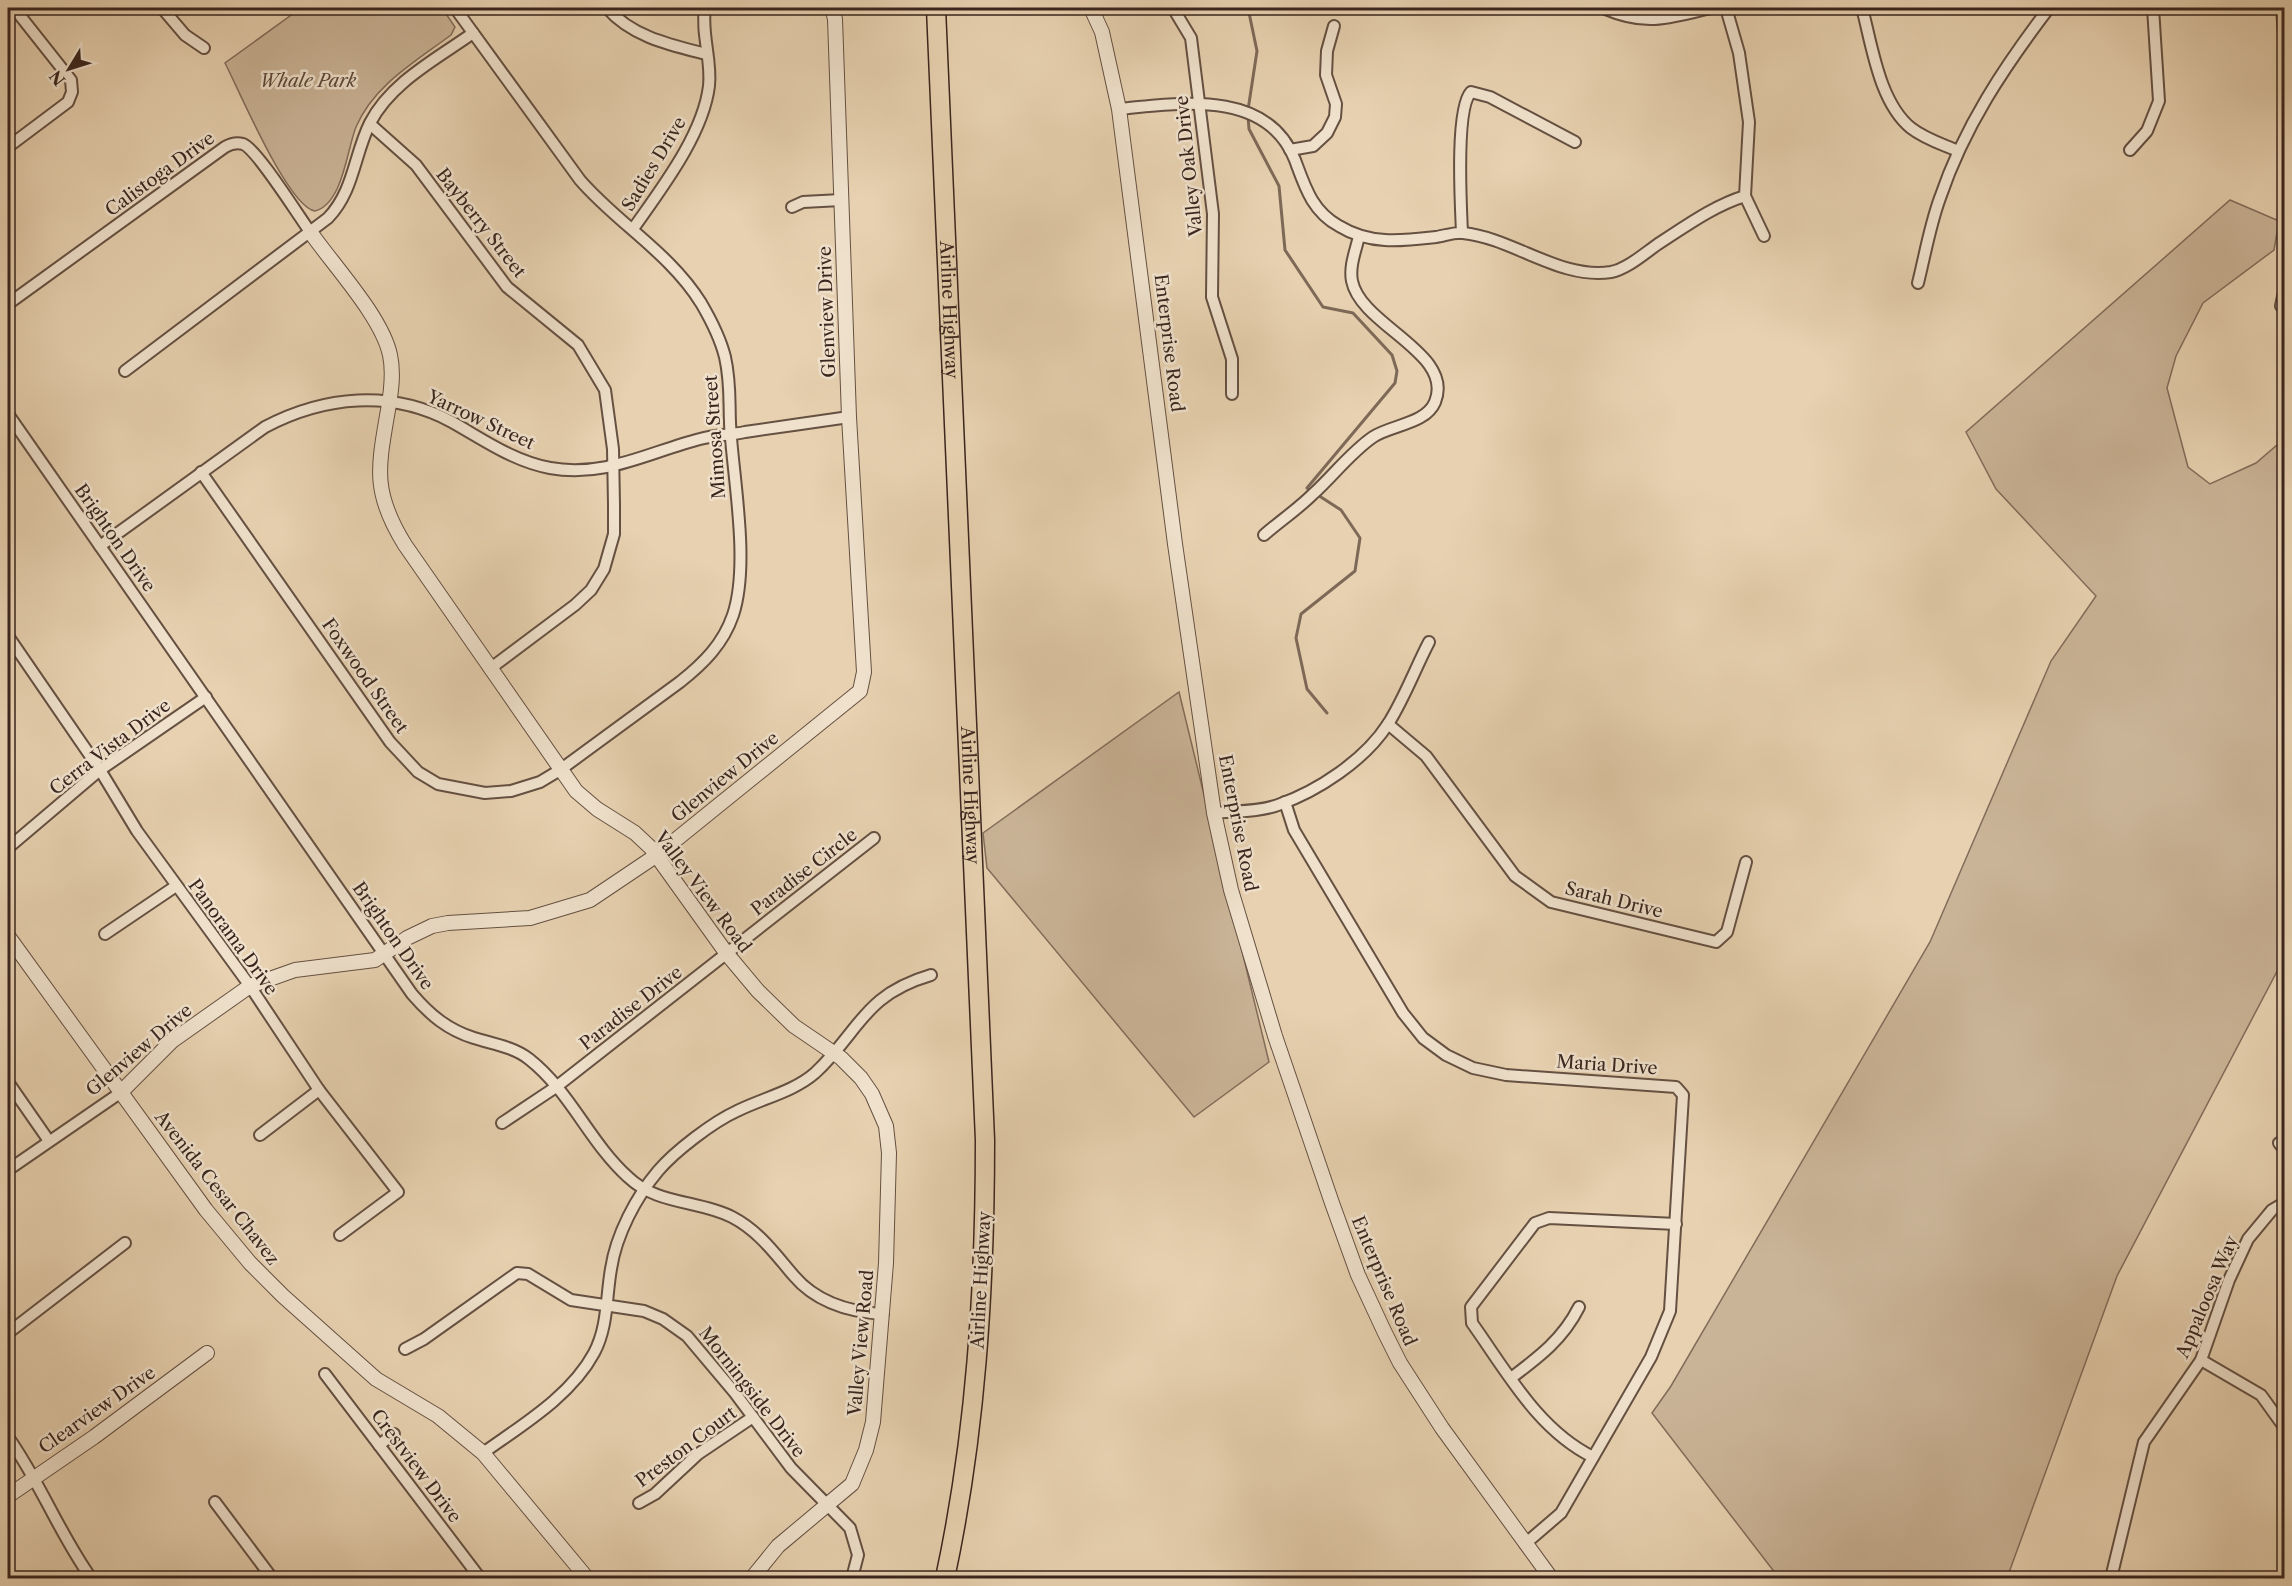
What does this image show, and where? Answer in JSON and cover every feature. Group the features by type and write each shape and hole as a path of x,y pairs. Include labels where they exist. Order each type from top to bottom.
{"main road":[{"name":"Airline Highway","path":"936,8 985,1140 985,1226 974,1398 957,1518 945,1578"}],"street":[{"path":"8,147 68,102 72,92 71,80 14,8"},
{"path":"162,8 185,35 204,48"},
{"name":"Mimosa Street","path":"455,8 580,180 602,205 633,229 692,291 710,319 724,354 730,383 730,435 739,522 739,573 736,600 729,627 720,643 701,665 560,770"},
{"path":"607,8 630,28 656,41 706,54"},
{"name":"Sadies Drive","path":"633,229 697,129 709,86 705,8"},
{"name":"Glenview Drive","path":"8,1170 120,1093 172,1041 250,986 295,970 375,960 407,938 432,926 531,918 567,909 608,890 657,855 860,691 864,672 849,417 835,20 832,8"},
{"name":"Enterprise Road","path":"1091,8 1102,32 1119,109 1175,544 1214,813 1231,890 1275,1036 1358,1275 1400,1363 1458,1451 1551,1578"},
{"name":"Valley Oak Drive","path":"1173,8 1191,38 1213,214 1212,291 1232,359 1232,394"},
{"path":"1603,8 1624,17 1649,20 1711,8"},
{"path":"1726,8 1739,53 1749,122 1745,196 1764,236"},
{"path":"1862,8 1882,76 1903,121 1919,134 1958,151"},
{"path":"1918,283 1939,200 1958,151 2000,77 2049,8"},
{"path":"2130,150 2147,131 2159,101 2153,8"},
{"path":"2282,8 2284,35"},
{"path":"1290,150 1313,146 1327,133 1335,117 1336,104 1326,75 1327,51 1334,26"},
{"path":"125,372 332,215 343,199 370,123 394,90 473,33"},
{"path":"1462,233 1461,136 1465,106 1471,92 1490,97 1575,142"},
{"path":"1119,109 1200,105 1228,106 1253,113 1275,129 1290,150 1314,206 1339,226 1359,236 1372,240 1401,242 1462,233 1574,270 1612,272 1728,201 1745,196"},
{"name":"Bayberry Street","path":"370,123 416,165 507,287 578,345 591,363 605,390 610,416 614,467 614,534 610,555 600,576 576,605 491,668"},
{"name":"Calistoga Drive","path":"8,304 225,147 234,143 243,144 256,155 310,233"},
{"path":"792,207 803,202 841,200"},
{"name":"Valley View Road","path":"310,233 374,318 385,340 391,367 390,401 379,471 385,511 405,545 560,770 585,800 635,833 657,855 727,954 774,1009 801,1032 848,1064 866,1085 881,1112 888,1136 889,1194 883,1314 873,1422 867,1450 852,1484 778,1546 752,1578"},
{"path":"1264,535 1312,495 1373,437 1422,416 1435,402 1438,388 1431,364 1374,315 1355,291 1351,272 1359,236"},
{"path":"2281,306 2284,292"},
{"name":"Yarrow Street","path":"100,546 234,447 287,416 330,403 350,400 390,401 436,415 507,453 537,465 566,470 614,467 703,438 849,417"},
{"name":"Brighton Drive","path":"8,414 412,994 440,1022 464,1035 525,1056 556,1087 611,1161 646,1190 734,1218 763,1239 795,1278 815,1296 847,1310 883,1314"},
{"name":"Foxwood Street","path":"201,472 390,742 418,771 447,787 494,793 528,787 560,770"},
{"name":"Panorama Drive","path":"8,636 100,770 137,831 250,986 319,1090 398,1192 340,1235"},
{"path":"1214,813 1276,806 1303,794 1347,766 1375,740 1388,724 1429,642"},
{"name":"Cerra Vista Drive","path":"8,848 100,770 206,697"},
{"name":"Sarah Drive","path":"1388,724 1426,756 1515,876 1551,902 1716,942 1727,932 1746,862"},
{"name":"Maria Drive","path":"1285,802 1294,830 1403,1013 1423,1038 1446,1055 1473,1068 1506,1075 1676,1087 1683,1095 1670,1311 1651,1357 1561,1513 1525,1544"},
{"name":"Paradise Circle","path":"727,954 874,838"},
{"path":"105,934 176,886"},
{"name":"Avenida Cesar Chavez","path":"8,936 83,1036 120,1093 206,1210 262,1276 376,1379 438,1416 483,1453 586,1578"},
{"name":"Paradise Drive","path":"502,1123 556,1087 727,954"},
{"path":"483,1453 576,1380 595,1351 607,1306 611,1267 618,1243 646,1190 665,1164 736,1111 802,1082 833,1052 860,1018 886,995 909,982 930,975"},
{"path":"8,1082 49,1141"},
{"path":"260,1135 319,1090"},
{"name":"Appaloosa Way","path":"2110,1578 2144,1442 2201,1360 2229,1280 2248,1239 2272,1210 2284,1203"},
{"path":"1593,1457 1558,1436 1536,1411 1472,1323 1471,1306 1535,1223 1549,1218 1676,1224"},
{"path":"8,1333 125,1243"},
{"name":"Morningside Drive","path":"405,1350 424,1339 506,1278 517,1273 528,1274 570,1300 644,1311 677,1327 701,1349 791,1468 825,1506 844,1521 855,1539 858,1555 852,1578"},
{"path":"1511,1378 1544,1352 1568,1328 1579,1307"},
{"name":"Clearview Drive","path":"8,1496 94,1437 207,1353"},
{"path":"2201,1360 2261,1395 2284,1427"},
{"name":"Crestview Drive","path":"325,1374 480,1578"},
{"name":"Preston Court","path":"639,1503 655,1494 698,1454 753,1417"},
{"path":"379,1445 394,1434"},
{"path":"8,1437 35,1476 72,1551 91,1578"},
{"path":"215,1502 272,1578"},
{"path":"2278,1578 2284,1574"}],"green space":[{"name":"Whale Park","path":"301,8 442,8 455,27 451,35 410,64 385,86 364,112 356,127 338,187 332,198 315,211 304,205 278,170 225,63"},
{"path":"2230,200 2279,221 2274,250 2203,303 2176,356 2167,388 2188,467 2210,484 2256,463 2284,439 2284,958 2117,1276 2007,1578 1779,1578 1652,1413 1671,1386 1930,942 2051,661 2096,596 1996,489 1966,432"},
{"path":"1179,692 1269,1062 1194,1117 987,868 983,833"}],"waterway":[{"path":"1248,8 1257,51 1248,110"},
{"path":"1248,116 1249,129 1279,186 1285,250 1323,307 1353,313 1392,355 1397,371 1395,383 1307,488 1341,510 1360,538 1355,571 1301,614 1296,638 1307,689 1327,713"}]}
